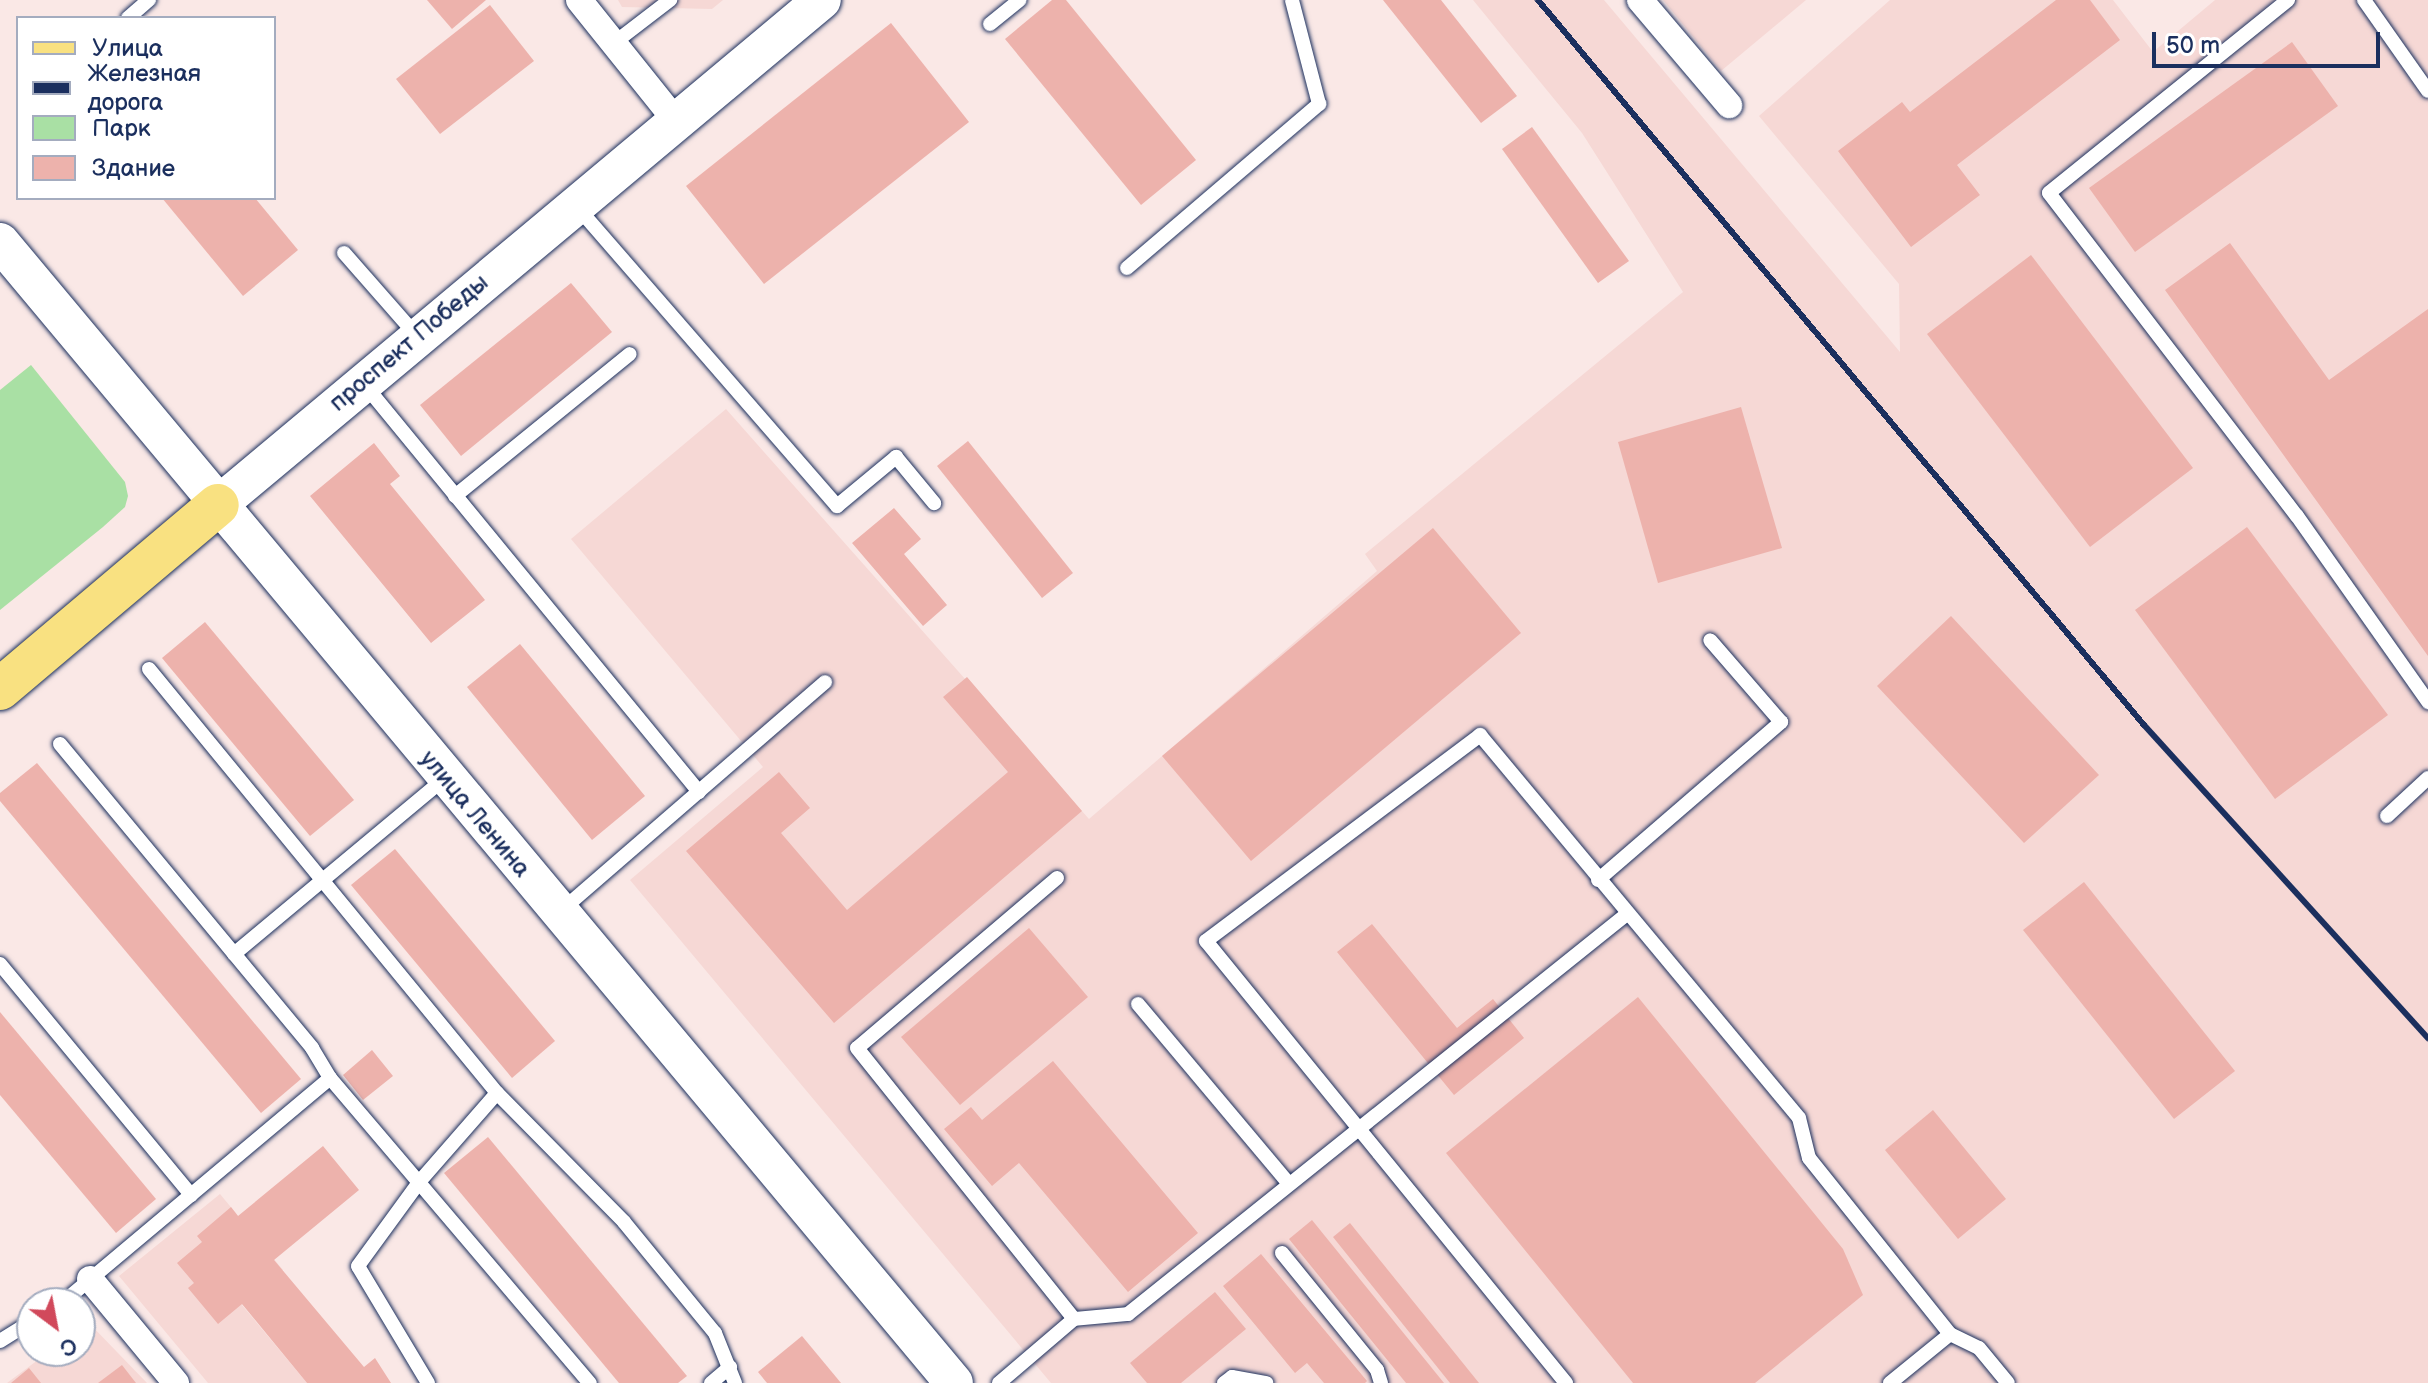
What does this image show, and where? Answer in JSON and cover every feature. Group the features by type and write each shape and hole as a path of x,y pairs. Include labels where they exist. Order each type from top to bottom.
{"main road":[{"name":"проспект Победы","path":"0,689 362,381 822,0"},
{"name":"улица Ленина","path":"0,242 445,778 954,1383"}],"street":[{"path":"579,0 676,121"},
{"path":"1640,0 1729,105"},
{"path":"90,1279 176,1383"}],"lane":[{"path":"130,16 149,0"},
{"path":"614,43 670,0"},
{"path":"990,24 1020,0"},
{"path":"1127,268 1319,104 1292,0"},
{"path":"2288,0 2049,193 2297,516 2428,702"},
{"path":"2364,0 2428,91"},
{"path":"575,205 837,506 896,457 934,503"},
{"path":"344,253 417,336"},
{"path":"455,496 630,354"},
{"path":"362,381 699,792"},
{"path":"1598,880 1781,722 1710,640"},
{"path":"149,669 497,1093 624,1222 715,1333 735,1383"},
{"path":"559,913 825,682"},
{"path":"1566,1383 1206,941 1480,735 1799,1118 1809,1158 1950,1334 1979,1348 2008,1383"},
{"path":"60,744 312,1048 330,1078 590,1383"},
{"path":"234,954 445,778"},
{"path":"2387,816 2428,778"},
{"path":"1057,878 857,1048 1074,1319"},
{"path":"999,1383 1074,1319 1128,1314 1627,914"},
{"path":"0,964 191,1195"},
{"path":"1138,1004 1288,1183"},
{"path":"81,1287 330,1078"},
{"path":"428,1383 358,1266 420,1181 497,1093"},
{"path":"1282,1253 1377,1370 1381,1383"},
{"path":"1890,1383 1950,1334"},
{"path":"711,1383 730,1367"},
{"path":"1224,1383 1232,1377 1266,1383"}],"shaded area":[{"path":"618,0 723,0 712,9 622,7"},
{"path":"1473,0 1604,0 1900,352 1899,284 1759,116 1890,0 2113,0 2153,52 2215,0 2428,0 2428,1383 1051,1383 630,880 763,767 571,539 726,409 1089,819 1377,571 1365,554 1683,292 1582,133"},
{"path":"1663,0 1806,0 1721,71"},
{"path":"220,1194 283,1270 242,1305 307,1383 208,1383 119,1276"},
{"path":"96,1330 147,1383 7,1383 28,1367 96,1367"}],"green space":[{"path":"31,365 125,482 128,496 125,507 103,527 0,610 0,390"}],"building":[{"path":"427,0 486,0 452,29"},
{"path":"1052,0 1066,0 1196,160 1141,205 1005,39"},
{"path":"1383,0 1441,0 1517,96 1481,123"},
{"path":"2056,0 2090,0 2120,40 1957,165 1980,195 1911,247 1838,151 1902,102 1910,112"},
{"path":"490,5 534,61 440,134 396,79"},
{"path":"891,23 969,122 764,284 686,186"},
{"path":"2292,42 2338,106 2135,252 2089,188"},
{"path":"1532,127 1629,261 1598,283 1502,149"},
{"path":"164,200 257,200 298,250 243,296"},
{"path":"2230,243 2329,380 2428,309 2428,656 2165,290"},
{"path":"2031,255 2193,468 2090,547 1927,334"},
{"path":"571,283 612,332 461,456 420,405"},
{"path":"1741,407 1782,548 1658,583 1618,442"},
{"path":"968,441 1073,573 1042,598 937,466"},
{"path":"374,443 400,476 390,484 485,600 431,643 310,496"},
{"path":"894,508 921,539 904,554 947,605 923,626 852,543"},
{"path":"2247,527 2388,715 2275,799 2135,610"},
{"path":"1433,528 1521,633 1251,861 1162,756"},
{"path":"1951,616 2099,775 2024,843 1877,686"},
{"path":"205,622 354,800 310,836 162,658"},
{"path":"520,644 645,796 592,840 467,687"},
{"path":"967,677 1082,811 834,1023 686,851 779,772 810,808 781,833 847,910 1008,772 943,697"},
{"path":"37,763 301,1079 261,1113 0,801 0,793"},
{"path":"395,849 555,1041 512,1078 351,885"},
{"path":"2084,882 2235,1071 2174,1119 2023,930"},
{"path":"1372,924 1457,1028 1493,999 1524,1038 1454,1095 1337,952"},
{"path":"1029,928 1088,997 960,1105 901,1037"},
{"path":"1638,997 1843,1249 1863,1295 1755,1383 1633,1383 1446,1153"},
{"path":"0,1012 156,1199 116,1233 0,1095"},
{"path":"372,1050 393,1076 363,1100 343,1075"},
{"path":"1053,1061 1198,1233 1128,1292 1019,1163 992,1186 944,1129 971,1107 982,1120"},
{"path":"1933,1110 2006,1199 1958,1239 1885,1150"},
{"path":"488,1137 687,1376 678,1383 619,1383 444,1173"},
{"path":"323,1146 359,1190 274,1260 364,1367 375,1358 391,1383 307,1383 242,1304 218,1324 188,1288 194,1283 177,1263 202,1242 197,1236 231,1207 238,1216"},
{"path":"1312,1220 1444,1383 1406,1383 1289,1239"},
{"path":"1350,1223 1479,1383 1450,1383 1333,1237"},
{"path":"1261,1254 1367,1381 1365,1383 1324,1383 1307,1363 1295,1373 1223,1286"},
{"path":"1215,1292 1246,1329 1181,1383 1147,1383 1130,1363"},
{"path":"802,1336 841,1383 767,1383 758,1372"},
{"path":"122,1365 136,1383 98,1383"},
{"path":"29,1368 41,1383 11,1383"}],"railway":[{"path":"1538,0 2144,725 2428,1038"}]}
